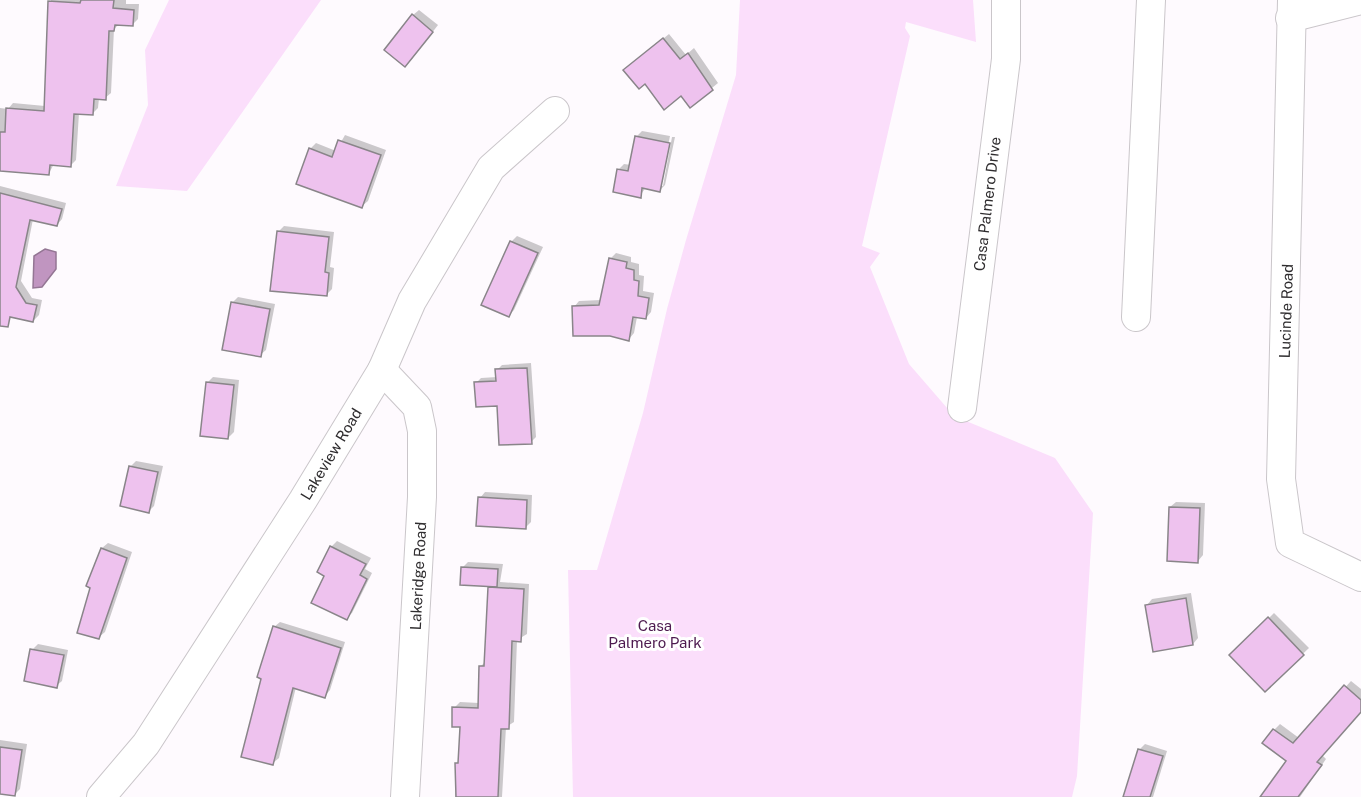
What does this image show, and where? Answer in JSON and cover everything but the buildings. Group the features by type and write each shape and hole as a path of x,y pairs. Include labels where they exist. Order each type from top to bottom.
{"street":[{"name":"Casa Palmero Drive","path":"962,408 1006,59 1006,0"},
{"path":"1136,317 1151,0"},
{"path":"1291,9 1361,0"},
{"name":"Lucinde Road","path":"1291,9 1288,251 1281,479 1290,543 1361,577"},
{"name":"Lakeview Road","path":"101,797 146,744 303,500 381,370 412,301 491,168 555,111"},
{"name":"Lakeridge Road","path":"381,370 417,407 422,431 422,498 405,797"}],"green space":[{"path":"169,0 321,0 187,191 116,186 148,105 145,50"},
{"name":"Casa Palmero Park","path":"740,0 973,0 976,42 906,22 905,28 910,36 862,246 880,253 870,267 909,364 954,416 1055,458 1093,513 1077,776 1072,797 573,797 568,570 597,570 643,413 686,240 736,75"}],"shaded area":[{"path":"45,249 56,252 56,269 42,287 33,288 34,256"}]}
